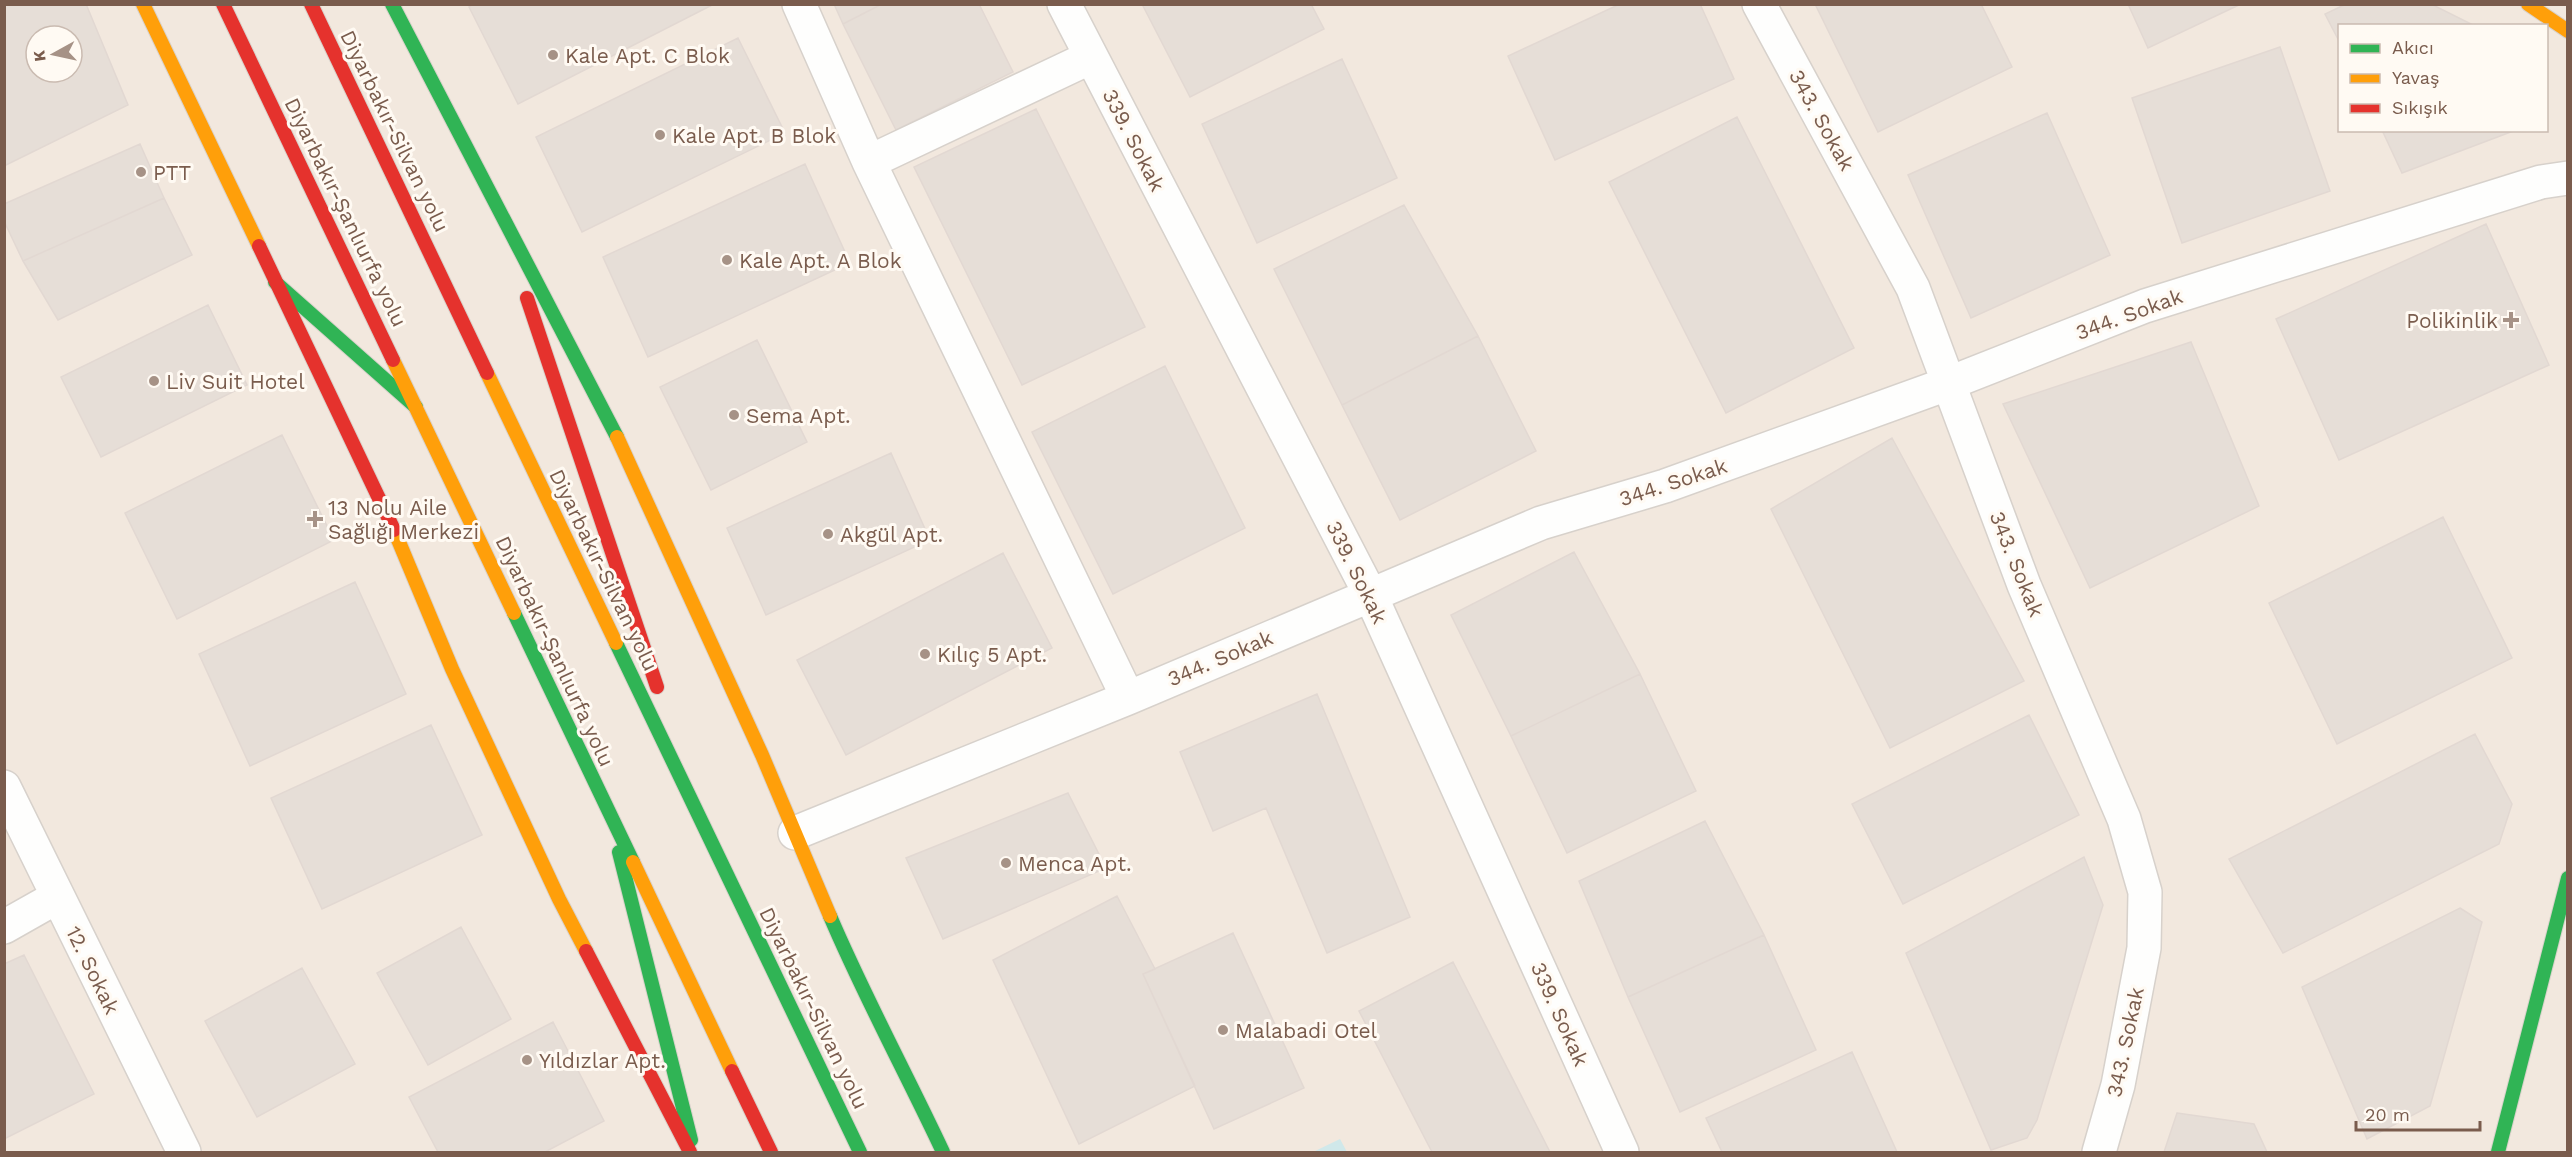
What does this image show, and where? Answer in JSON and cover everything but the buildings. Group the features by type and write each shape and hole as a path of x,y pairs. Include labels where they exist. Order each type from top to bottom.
{"main road":[{"path":"143,4 402,547 452,669 559,899 692,1152"},
{"name":"Diyarbakır-Şanlıurfa yolu","path":"223,4 771,1152"},
{"name":"Diyarbakır-Silvan yolu","path":"311,4 860,1152"},
{"path":"392,4 626,455 795,833 854,973 910,1081 943,1152"},
{"path":"2528,4 2568,32"},
{"path":"494,199 702,823"},
{"path":"274,281 416,407"},
{"path":"610,815 692,1152"},
{"path":"2498,1152 2568,878"}],"street":[{"path":"799,4 869,162 1128,698"},
{"name":"339. Sokak","path":"1064,4 1370,594 1622,1152"},
{"name":"343. Sokak","path":"1759,4 1913,288 2024,585 2124,819 2145,892 2144,948 2118,1085 2099,1152"},
{"path":"869,162 1091,57"},
{"name":"344. Sokak","path":"795,833 1128,698 1541,523 1665,486 1947,384 2145,306 2541,182 2568,178"},
{"name":"12. Sokak","path":"4,787 184,1152"},
{"path":"4,927 57,897"}],"shaded area":[{"path":"5,5 2567,5 2567,1152 5,1152"}],"water":[{"path":"1340,1139 1347,1152 1313,1152"}],"traffic: fast":[{"path":"392,4 617,437"},
{"path":"275,282 416,407"},
{"path":"514,613 633,862"},
{"path":"616,643 860,1152"},
{"path":"619,852 691,1140"},
{"path":"2498,1152 2568,878"},
{"path":"830,916 943,1152"}],"traffic: slow":[{"path":"143,4 259,246"},
{"path":"2528,4 2568,31"},
{"path":"393,360 514,613"},
{"path":"487,373 616,643"},
{"path":"617,437 762,755 830,916"},
{"path":"394,530 452,669 559,899 586,951"},
{"path":"633,862 732,1071"}],"traffic: jam":[{"path":"223,4 393,360"},
{"path":"311,4 487,373"},
{"path":"259,246 394,530"},
{"path":"527,298 657,687"},
{"path":"586,951 690,1152"},
{"path":"732,1071 771,1152"}],"place":[{"name":"Kale Apt. C Blok","path":"553,55"},
{"name":"Kale Apt. B Blok","path":"660,135"},
{"name":"PTT","path":"141,172"},
{"name":"Kale Apt. A Blok","path":"727,260"},
{"name":"Polikinlik","path":"2511,320"},
{"name":"Liv Suit Hotel","path":"154,381"},
{"name":"Sema Apt.","path":"734,415"},
{"name":"13 Nolu Aile Sağlığı Merkezi","path":"315,519"},
{"name":"Akgül Apt.","path":"828,534"},
{"name":"Kılıç 5 Apt.","path":"925,654"},
{"name":"Menca Apt.","path":"1006,863"},
{"name":"Malabadi Otel","path":"1223,1030"},
{"name":"Yıldızlar Apt.","path":"527,1060"}]}
